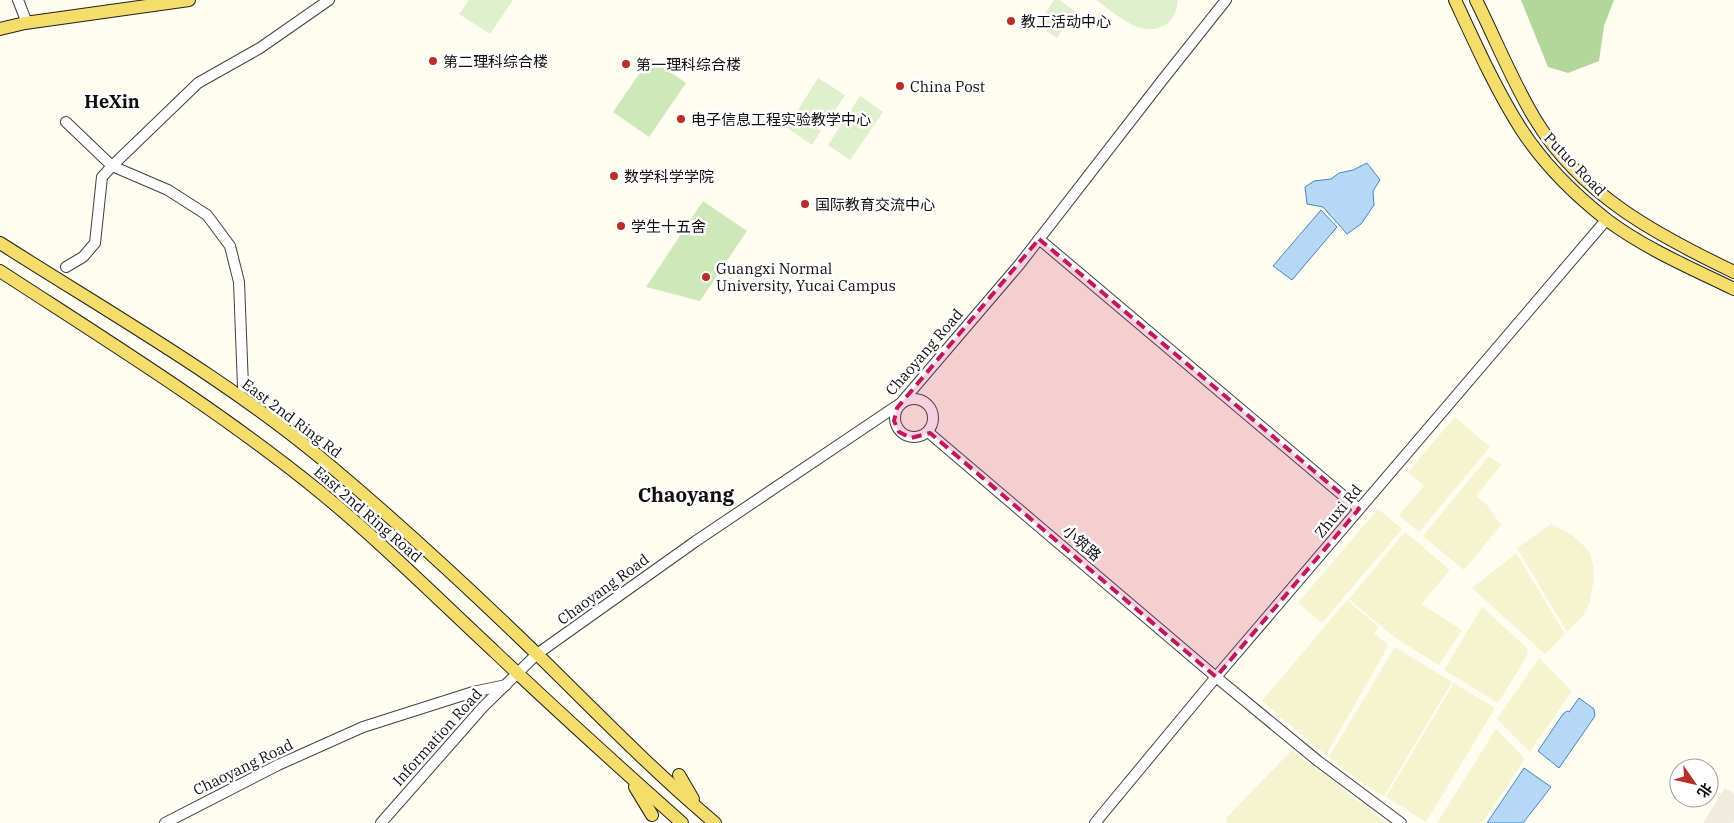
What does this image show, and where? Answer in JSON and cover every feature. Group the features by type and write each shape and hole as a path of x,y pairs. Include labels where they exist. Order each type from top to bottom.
{"main road":[{"path":"0,29 27,23 190,0"},
{"name":"Putuo Road","path":"1455,0 1500,93 1522,130 1569,186 1607,219 1666,256 1734,289"},
{"name":"Putuo Road","path":"1476,0 1516,85 1536,120 1559,152 1580,176 1640,223 1734,272"},
{"name":"East 2nd Ring Rd","path":"0,243 192,365 255,408 340,474 407,533 537,654"},
{"name":"East 2nd Ring Road","path":"0,272 181,388 258,443 322,494 389,552 517,674 682,823"},
{"path":"537,654 644,759 715,823"},
{"path":"679,775 699,810"},
{"path":"628,776 652,816"}],"street":[{"path":"18,0 27,23"},
{"path":"66,267 84,257 95,243 102,177 112,166 198,83 260,48 329,0"},
{"name":"Chaoyang Road","path":"517,674 537,654 696,541 901,403 986,305 1226,0"},
{"path":"66,122 112,166 168,190 207,215 230,246 239,282 243,387"},
{"name":"Zhuxi Rd","path":"1095,823 1216,677 1607,219"},
{"path":"1039,239 1359,509"},
{"path":"913,399 930,407 933,420 928,432 923,436 911,438 899,432 894,420 897,408 901,403 913,399"},
{"name":"小筑路","path":"928,432 1216,677 1318,761 1401,823"},
{"name":"Information Road","path":"381,823 484,707 517,674"},
{"name":"Chaoyang Road","path":"165,823 278,765 363,727 473,692 506,685"}],"highlighted area":[{"path":"1039,239 1359,509 1216,677 930,433 911,438 899,432 894,421 897,408"}],"green space":[{"path":"469,0 513,0 490,34 459,14"},
{"path":"1054,0 1059,0 1075,11 1057,38 1037,25"},
{"path":"1096,0 1178,0 1172,18 1166,24 1154,29 1145,29 1119,17"},
{"path":"1521,0 1614,0 1604,26 1599,61 1568,73 1548,67"},
{"path":"650,58 686,83 649,137 613,112"},
{"path":"818,78 845,95 824,127 798,110"},
{"path":"860,96 883,112 850,160 828,145"},
{"path":"792,111 821,131 812,145 783,125"},
{"path":"703,201 747,231 700,301 646,287"},
{"path":"1455,417 1490,447 1419,532 1399,515 1424,486 1408,472"},
{"path":"1489,456 1501,465 1476,496 1488,506 1501,525 1464,570 1423,536"},
{"path":"1378,509 1402,529 1322,623 1298,603"},
{"path":"1551,524 1571,534 1581,543 1590,553 1593,565 1594,578 1590,602 1586,612 1567,632 1517,548"},
{"path":"1405,532 1450,570 1421,604 1462,630 1439,665 1394,637 1349,599"},
{"path":"1516,553 1565,634 1545,654 1472,588"},
{"path":"1347,600 1379,627 1374,633 1387,644 1387,648 1326,755 1262,701"},
{"path":"1482,607 1527,648 1528,654 1498,703 1444,670"},
{"path":"1395,647 1452,682 1384,796 1364,784 1329,757"},
{"path":"1539,658 1572,691 1530,752 1497,719"},
{"path":"1454,683 1495,708 1426,822 1386,797"},
{"path":"1496,729 1525,759 1482,823 1437,823"},
{"path":"1292,750 1387,823 1226,823 1227,817"}],"shaded area":[{"path":"1725,788 1734,793 1734,820 1732,823 1703,823 1712,808 1719,808 1719,798"}],"water":[{"path":"1367,163 1380,180 1373,191 1374,205 1361,224 1347,234 1323,207 1307,204 1305,187 1314,181 1331,179 1339,173 1353,170"},
{"path":"1321,210 1337,227 1292,280 1273,266"},
{"path":"1579,698 1594,709 1595,716 1559,768 1538,751 1563,714 1567,711 1569,712"},
{"path":"1524,768 1551,787 1523,823 1487,823"}],"place":[{"name":"教工活动中心","path":"1011,21"},
{"name":"第二理科综合楼","path":"433,61"},
{"name":"第一理科综合楼","path":"626,64"},
{"name":"China Post","path":"900,86"},
{"name":"电子信息工程实验教学中心","path":"681,119"},
{"name":"数学科学学院","path":"614,176"},
{"name":"国际教育交流中心","path":"805,204"},
{"name":"学生十五舍","path":"621,226"},
{"name":"Guangxi Normal University, Yucai Campus","path":"706,277"}],"district":[{"name":"HeXin","path":"112,101"},
{"name":"Chaoyang","path":"686,494"}]}
